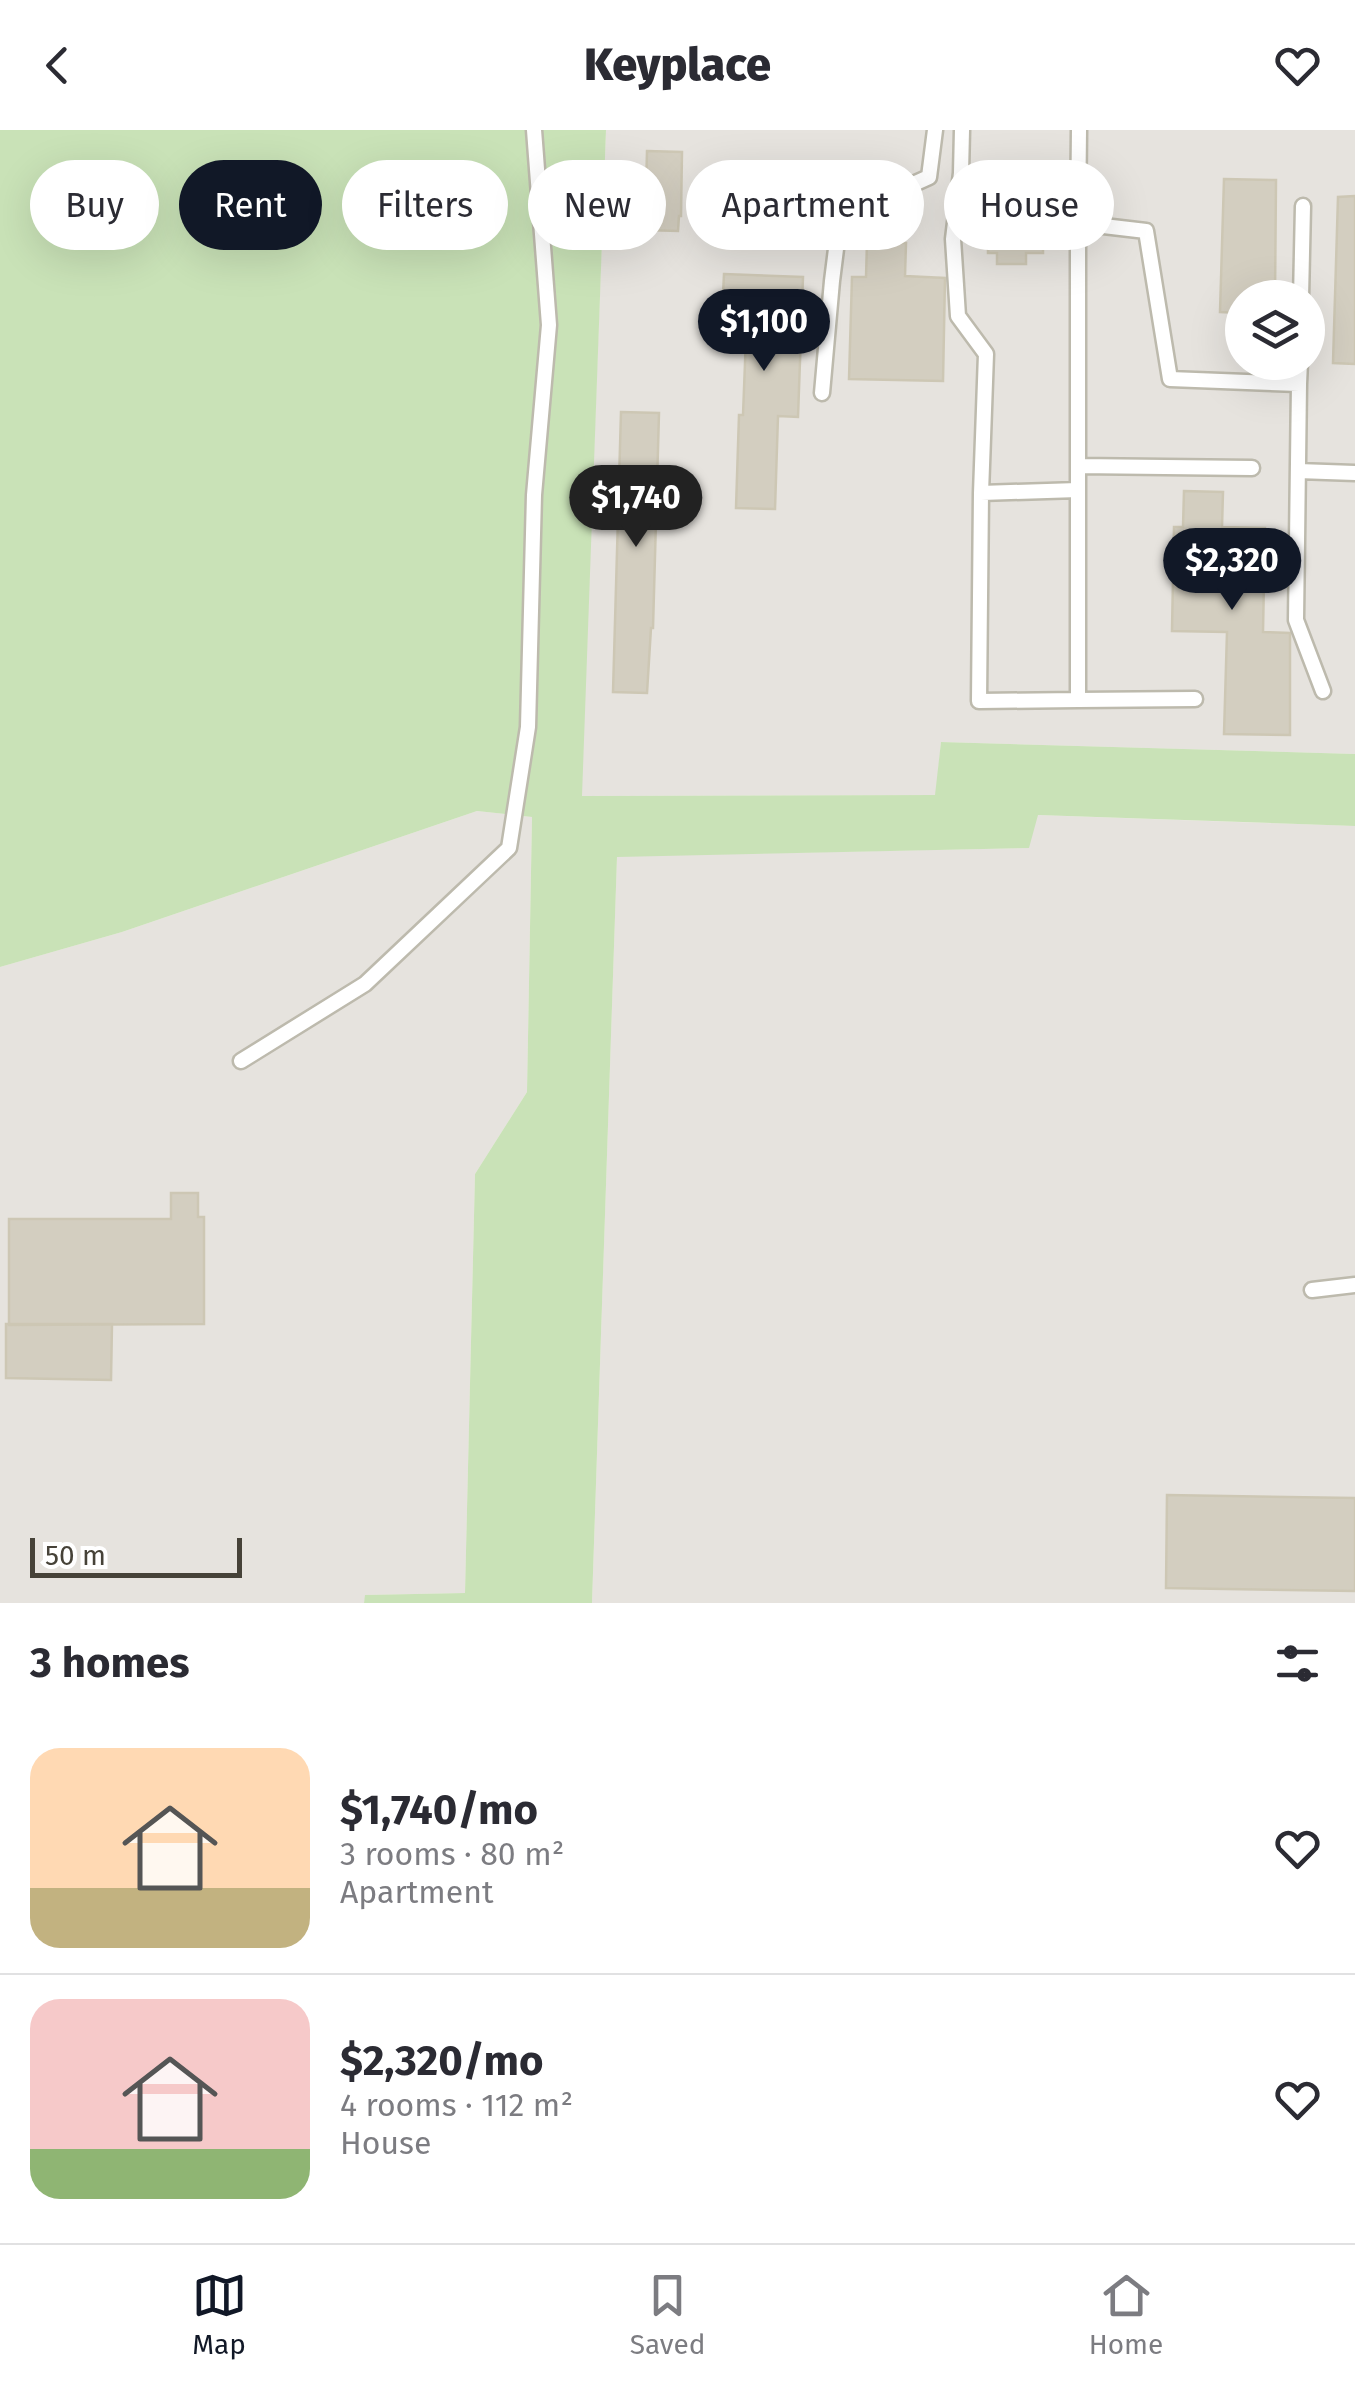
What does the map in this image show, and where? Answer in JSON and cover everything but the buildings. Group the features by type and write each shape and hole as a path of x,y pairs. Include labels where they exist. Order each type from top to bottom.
{"lane":[{"path":"241,1061 365,984 509,848 528,726 534,496 549,325 534,130"},
{"path":"822,393 840,217 928,178 934,130"},
{"path":"962,130 953,239 958,316 986,354 980,494 979,701 1195,699"},
{"path":"1079,130 1079,160"},
{"path":"1301,280 1302,206"},
{"path":"1114,227 1146,231 1170,379 1299,384"},
{"path":"1078,250 1078,700"},
{"path":"1299,380 1296,620 1323,692"},
{"path":"1078,466 1252,468"},
{"path":"1298,471 1355,473"},
{"path":"980,494 1078,490"},
{"path":"1312,1290 1355,1285"}],"shaded area":[{"path":"606,130 1355,130 1355,754 941,742 936,795 581,796 601,250 666,250 666,160 605,160"},
{"path":"477,811 532,817 527,1092 475,1174 465,1593 366,1595 364,1603 0,1603 0,967 122,932"},
{"path":"1037,815 1355,826 1355,1603 592,1603 617,856 1028,848"}],"green space":[{"path":"0,130 606,130 605,160 528,160 528,250 602,250 582,796 935,795 941,742 1355,754 1355,826 1038,815 1029,848 617,857 592,1603 364,1603 365,1595 465,1593 475,1174 527,1092 532,817 477,811 122,932 0,967"}]}
